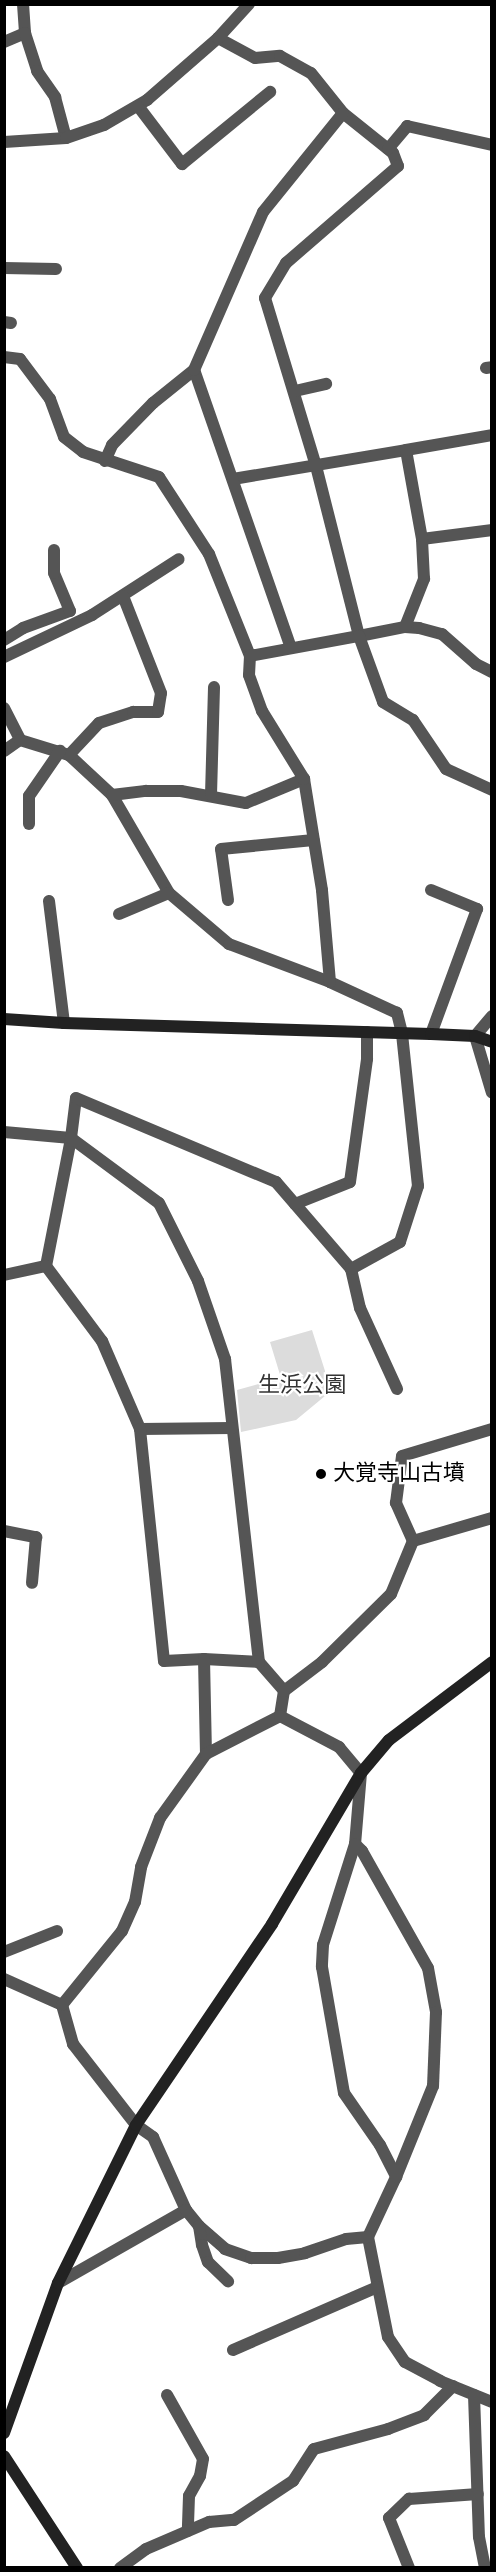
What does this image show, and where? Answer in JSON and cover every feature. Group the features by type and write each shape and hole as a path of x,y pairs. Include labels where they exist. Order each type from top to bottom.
{"street":[{"path":"23,4 25,33 37,71 55,97 66,138"},
{"path":"4,142 66,138 104,125 138,106 218,38 249,4"},
{"path":"4,42 25,33"},
{"path":"218,38 255,58 280,56 311,73 343,113 388,149 398,166 286,263 265,298 316,466 359,636 384,702 413,720 446,769 492,789"},
{"path":"138,106 182,164 270,92"},
{"path":"105,461 112,445 153,403 194,370 263,212 343,113"},
{"path":"388,149 407,126 492,145"},
{"path":"4,268 56,269"},
{"path":"4,357 20,359 50,399 64,437 83,452 159,477 209,554 250,657 249,675 262,711 304,779 322,890 330,982"},
{"path":"194,370 291,648"},
{"path":"295,391 326,384"},
{"path":"233,479 492,435"},
{"path":"405,627 424,579 422,539 406,450"},
{"path":"422,539 492,530"},
{"path":"4,640 23,628 70,610 54,573 54,550"},
{"path":"4,657 92,615 179,559"},
{"path":"29,824 29,796 65,753 99,723 133,712 158,712 161,693 123,596"},
{"path":"250,657 405,627 420,628 442,634 476,664 492,672"},
{"path":"211,795 214,687"},
{"path":"4,708 20,740 65,753 112,795 169,893 229,944 330,982 397,1013 402,1033 418,1186 400,1242 351,1269"},
{"path":"4,751 20,740"},
{"path":"112,795 146,791 181,791 246,803 304,779"},
{"path":"228,900 221,849 314,840"},
{"path":"430,890 477,909 431,1034"},
{"path":"119,914 169,893"},
{"path":"49,901 64,1023"},
{"path":"476,1036 492,1016"},
{"path":"4,1019 64,1023 476,1036 492,1042"},
{"path":"296,1204 350,1182 367,1059 367,1032"},
{"path":"476,1036 492,1093"},
{"path":"259,1662 204,1659 164,1661 140,1429 102,1341 46,1266 71,1138 76,1098 276,1182 351,1269 360,1308 397,1389"},
{"path":"4,1132 71,1138 159,1203 198,1281 225,1359 259,1662 284,1691"},
{"path":"4,1275 46,1266"},
{"path":"140,1429 232,1428"},
{"path":"280,1716 284,1691 322,1662 391,1594 413,1541 396,1503 402,1456 492,1429"},
{"path":"413,1541 492,1518"},
{"path":"4,1531 36,1537 32,1583"},
{"path":"204,1659 206,1754"},
{"path":"4,2433 58,2283 136,2125 272,1924 361,1773 389,1740 492,1662"},
{"path":"62,2005 122,1931 135,1902 141,1868 160,1818 206,1754 280,1716"},
{"path":"280,1716 339,1747 361,1773 355,1844 322,1945 322,1968 344,2093 375,2138 396,2177"},
{"path":"355,1844 362,1851 428,1968 436,2013 433,2086 396,2177 368,2237 388,2337 405,2362 492,2402"},
{"path":"4,1952 57,1931"},
{"path":"4,1979 62,2005"},
{"path":"62,2005 73,2044 136,2125 153,2137 186,2210 199,2226 225,2249 251,2258 278,2258 305,2253 346,2239 368,2237"},
{"path":"58,2283 186,2210"},
{"path":"199,2226 208,2262 228,2281"},
{"path":"233,2350 377,2287"},
{"path":"120,2568 146,2548 188,2530 209,2522 234,2520 292,2481 314,2448 388,2429 424,2415 453,2386"},
{"path":"167,2395 203,2459 200,2476 189,2496 188,2530"},
{"path":"474,2395 479,2537 485,2568"},
{"path":"4,2456 77,2568"},
{"path":"409,2568 389,2518 410,2499 478,2494"}],"green space":[{"name":"生浜公園","path":"312,1330 325,1371 325,1396 296,1420 241,1432 237,1390 281,1378 270,1342"}],"place":[{"name":"大覚寺山古墳","path":"321,1474"}]}
